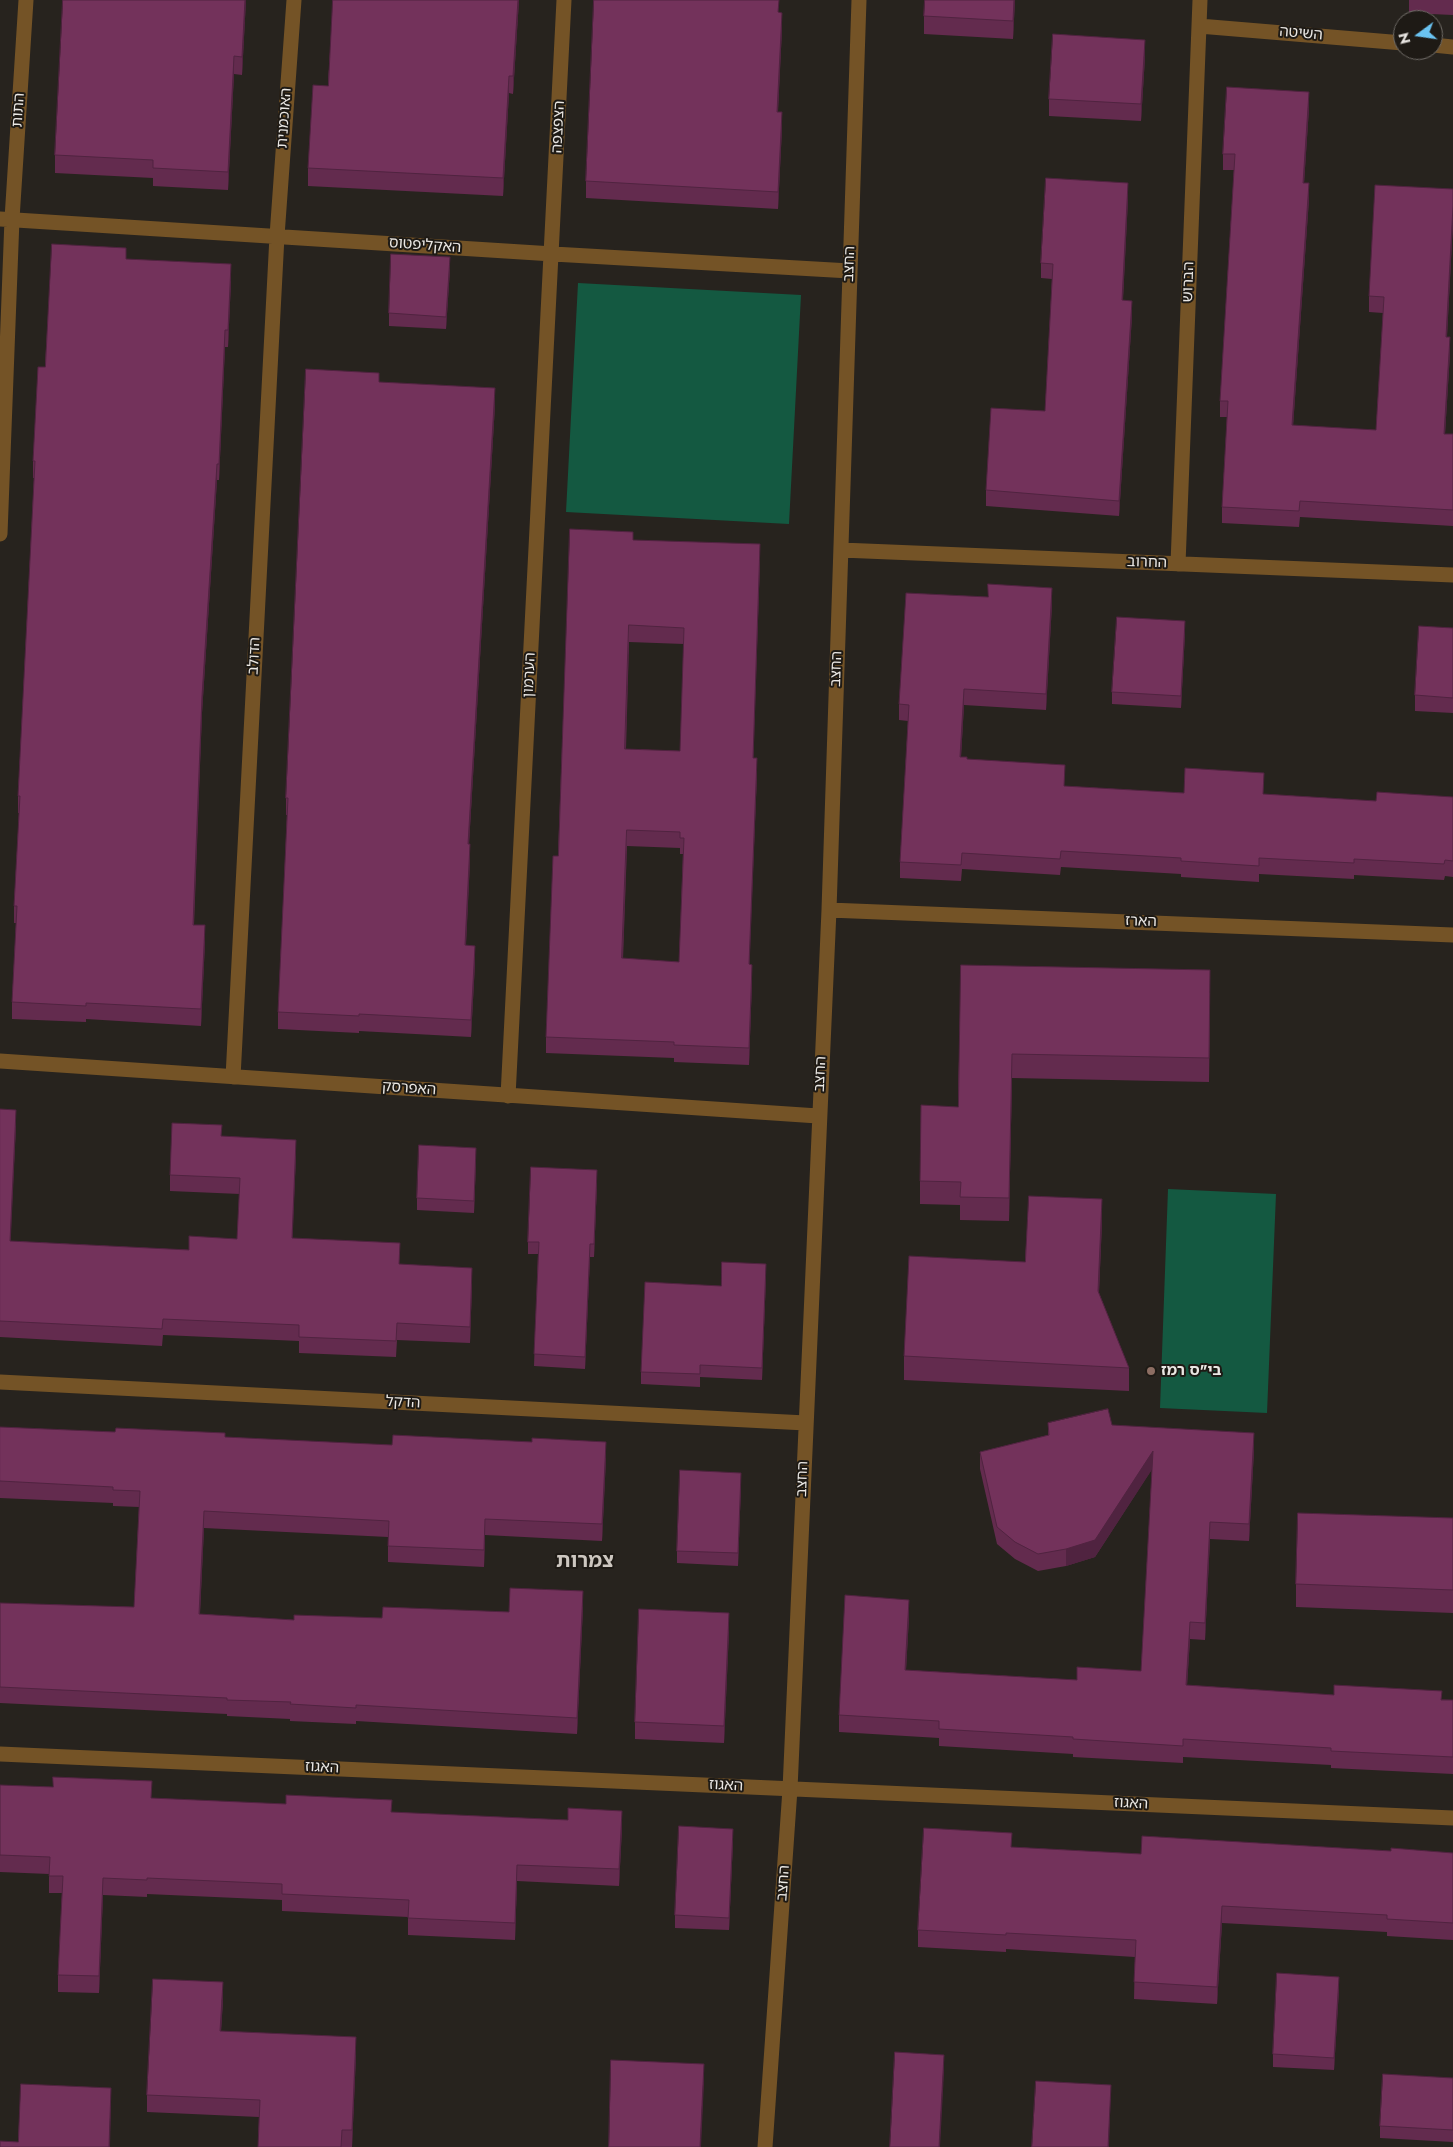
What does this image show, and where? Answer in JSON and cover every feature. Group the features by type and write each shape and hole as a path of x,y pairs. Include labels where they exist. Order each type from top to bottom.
{"street":[{"name":"התות","path":"0,534 6,219 26,0"},
{"name":"האוכמנית","path":"277,236 294,0"},
{"name":"הצפצפה","path":"553,254 564,0"},
{"name":"החצב","path":"765,2147 790,1789 818,1116 829,910 860,0"},
{"name":"הברוש","path":"1178,564 1200,0"},
{"name":"השיטה","path":"1199,26 1393,42"},
{"name":"האקליפטוס","path":"6,219 850,271"},
{"name":"הדולב","path":"233,1077 277,236"},
{"name":"הערמון","path":"508,1096 553,254"},
{"name":"החרוב","path":"841,550 1453,575"},
{"name":"הארז","path":"829,910 1453,935"},
{"name":"האפרסק","path":"0,1061 818,1116"},
{"name":"הדקל","path":"0,1382 806,1423"},
{"name":"האגוז","path":"0,1754 1453,1818"}],"green space":[{"path":"578,283 801,295 789,524 566,512"},
{"path":"1168,1189 1276,1194 1267,1413 1160,1408"}],"building":[{"path":"63,0 245,0 242,57 234,56 228,172 153,168 153,160 55,155"},
{"path":"333,0 518,0 513,76 509,76 503,178 308,168 313,85 328,86"},
{"path":"594,0 779,0 778,12 782,13 777,112 782,112 778,192 586,181"},
{"path":"925,0 1014,0 1013,21 924,16"},
{"path":"1053,34 1145,40 1141,104 1049,99"},
{"path":"1227,87 1309,92 1303,183 1309,183 1292,425 1376,430 1384,297 1369,296 1375,185 1453,189 1446,337 1450,337 1444,434 1453,434 1453,510 1300,501 1299,511 1222,507 1228,401 1220,401 1235,154 1223,154"},
{"path":"1046,178 1128,183 1122,300 1132,301 1119,501 986,490 991,408 1045,411 1053,264 1041,263"},
{"path":"52,244 126,248 126,259 231,264 228,330 225,330 219,464 217,464 202,696 193,925 205,925 201,1009 86,1003 86,1006 12,1002 17,906 14,906 20,796 18,796 35,461 33,461 38,367 45,367"},
{"path":"391,254 450,257 446,317 389,313"},
{"path":"306,369 379,373 379,382 495,388 468,844 470,844 465,945 475,946 471,1020 278,1012"},
{"path":"570,529 633,532 633,540 760,544 753,758 757,758 749,964 752,965 749,1048 674,1045 674,1042 546,1037 553,856 558,856","holes":["629,625 684,628 680,751 625,749","627,830 680,832 680,838 684,838 679,962 622,958"]},
{"path":"988,584 1052,588 1046,694 964,689 960,757 1065,765 1064,786 1184,793 1185,768 1264,773 1263,794 1376,801 1377,792 1453,797 1453,861 1445,860 1444,864 1354,859 1354,863 1259,858 1259,866 1181,861 1181,858 1061,851 1060,859 962,853 961,865 900,862 909,705 899,704 906,593 988,597"},
{"path":"1117,617 1185,621 1181,696 1112,692"},
{"path":"1419,626 1453,628 1453,698 1415,695"},
{"path":"961,965 1210,970 1209,1058 1012,1054 1009,1198 960,1197 961,1182 920,1181 921,1105 958,1107"},
{"path":"0,1109 16,1110 10,1241 189,1250 189,1236 237,1239 240,1178 170,1175 172,1123 222,1125 221,1136 296,1140 292,1238 400,1243 399,1264 472,1268 470,1327 397,1323 396,1341 299,1337 299,1325 163,1319 162,1329 0,1321"},
{"path":"419,1145 476,1148 474,1201 417,1198"},
{"path":"531,1167 597,1170 594,1244 590,1244 585,1357 534,1354 539,1242 528,1242"},
{"path":"1029,1196 1102,1199 1098,1291 1129,1368 904,1356 909,1256 1025,1262"},
{"path":"722,1262 766,1264 762,1368 700,1365 700,1374 641,1372 645,1282 721,1286"},
{"path":"1108,1409 1112,1425 1254,1433 1249,1524 1210,1522 1205,1623 1190,1622 1186,1685 1334,1695 1334,1685 1442,1691 1441,1700 1453,1700 1453,1757 1331,1751 1331,1748 1183,1739 1183,1746 1073,1739 1073,1737 939,1729 939,1721 839,1715 845,1595 909,1600 905,1670 1077,1680 1077,1667 1141,1671 1153,1451 1095,1540 1066,1549 1038,1554 1015,1542 997,1527 980,1452 1049,1435 1048,1423"},
{"path":"0,1427 115,1432 116,1428 225,1433 225,1437 392,1445 393,1435 532,1442 532,1438 606,1442 602,1524 485,1519 484,1550 388,1546 389,1521 204,1511 199,1614 294,1620 294,1615 382,1618 383,1607 509,1612 510,1588 583,1591 577,1718 356,1705 356,1708 290,1704 291,1702 227,1700 227,1698 0,1687 0,1603 134,1607 140,1491 113,1490 113,1487 0,1481"},
{"path":"680,1470 741,1473 738,1553 677,1551"},
{"path":"1298,1513 1453,1518 1453,1590 1296,1584"},
{"path":"639,1609 729,1613 724,1726 635,1722"},
{"path":"53,1777 152,1781 151,1798 286,1804 286,1795 392,1800 391,1812 568,1820 568,1808 622,1811 619,1869 517,1865 515,1923 408,1918 409,1900 282,1894 282,1884 103,1878 99,1976 58,1975 63,1876 49,1876 50,1857 0,1855 0,1785 53,1787"},
{"path":"679,1826 733,1829 729,1918 675,1915"},
{"path":"924,1828 1012,1833 1011,1847 1141,1854 1142,1836 1391,1851 1391,1848 1453,1853 1453,1923 1387,1919 1387,1915 1222,1906 1217,1987 1134,1982 1136,1940 918,1930"},
{"path":"1277,1973 1339,1977 1334,2058 1273,2054"},
{"path":"153,1979 223,1982 220,2031 356,2037 352,2130 342,2130 341,2147 258,2147 260,2100 147,2095"},
{"path":"895,2052 944,2055 939,2147 890,2147"},
{"path":"611,2060 704,2064 700,2147 609,2147"},
{"path":"1383,2074 1453,2078 1453,2130 1380,2126"},
{"path":"1036,2081 1111,2085 1108,2147 1032,2147"},
{"path":"21,2084 111,2088 109,2147 0,2147 0,2141 18,2142"}],"place":[{"name":"בי\"ס רמז","path":"1151,1371"}],"district":[{"name":"צמרות","path":"585,1562"}]}
